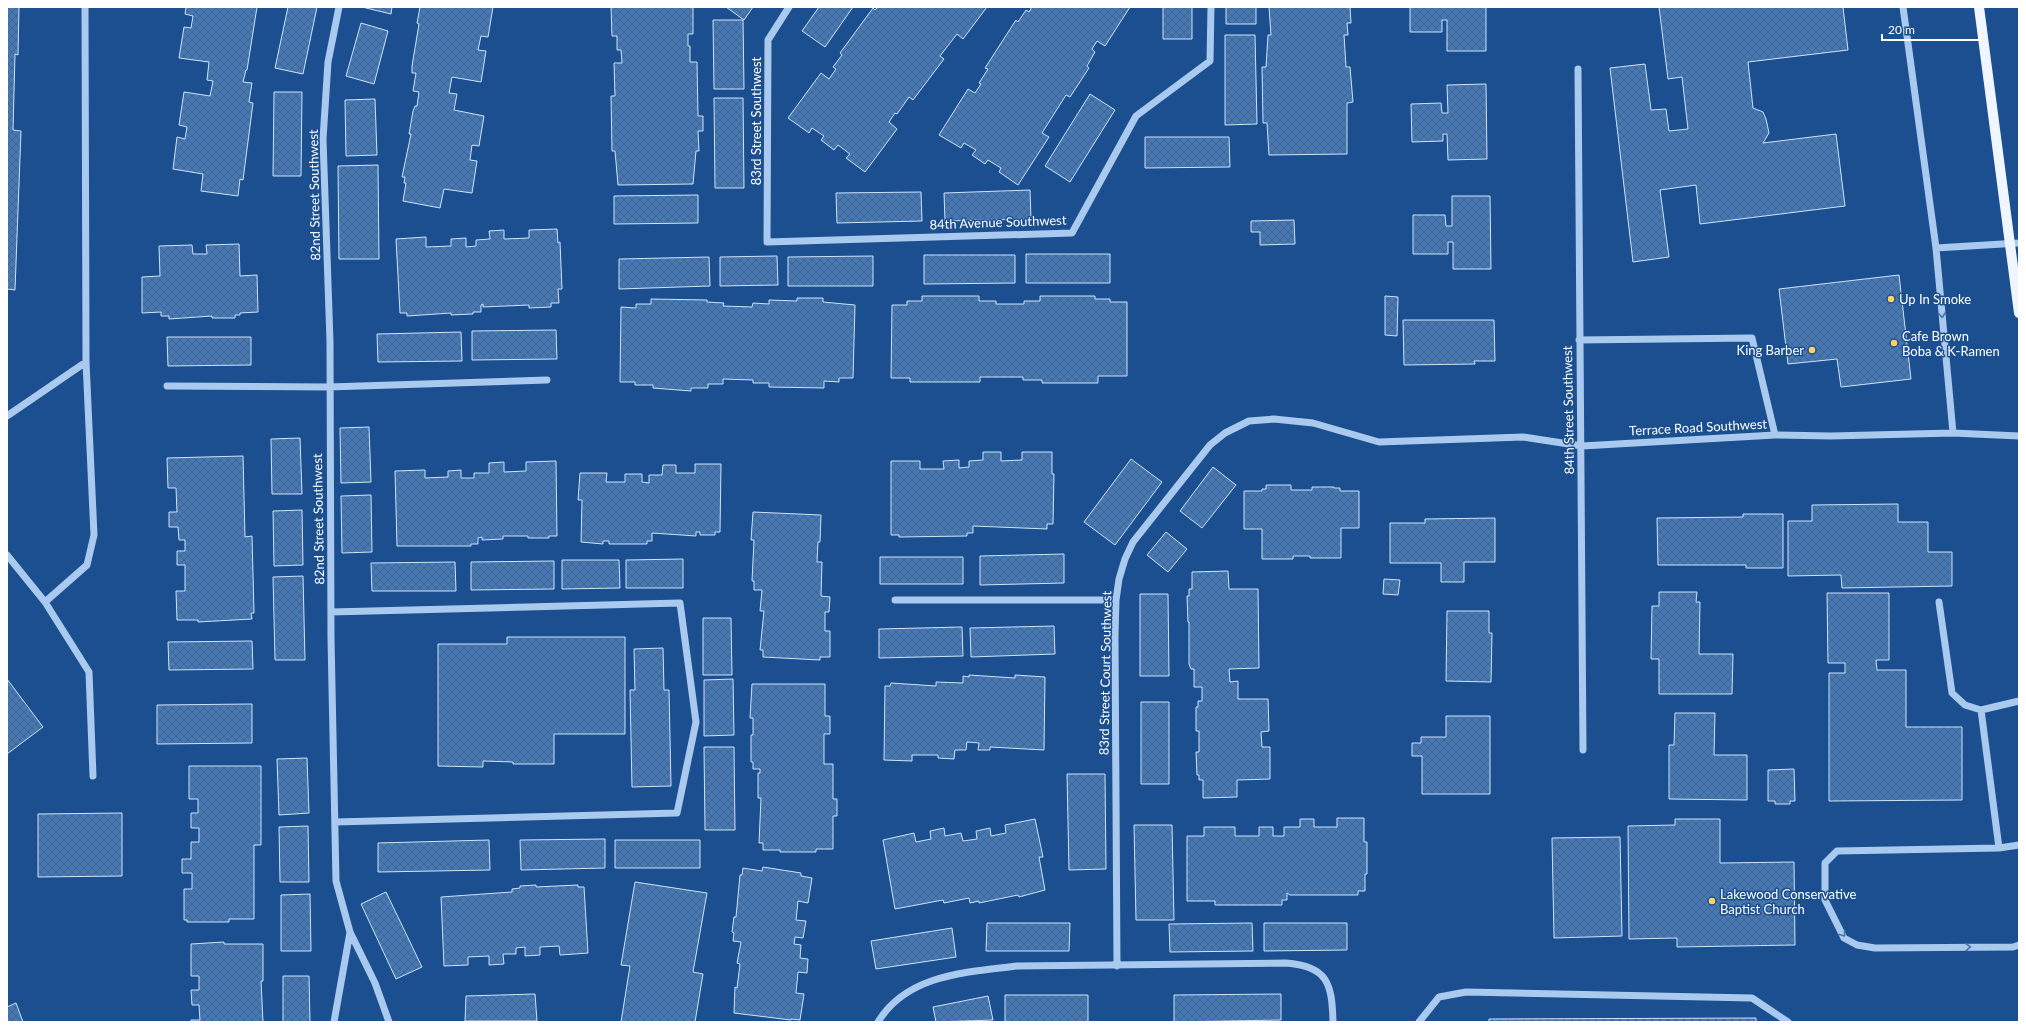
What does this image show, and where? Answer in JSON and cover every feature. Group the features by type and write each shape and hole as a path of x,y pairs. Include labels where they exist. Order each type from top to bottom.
{"main road":[{"path":"1979,7 2015,244 2019,313"}],"street":[{"path":"45,602 87,565 94,535 86,362 85,7"},
{"name":"82nd Street Southwest","path":"339,7 328,62 323,139 330,341 331,612 336,881 350,932 376,983 389,1022"},
{"name":"83rd Street Southwest","path":"767,242 768,40 789,7"},
{"name":"84th Avenue Southwest","path":"767,242 1072,233 1136,116 1210,60 1211,7"},
{"path":"1903,7 1936,248 1953,432"},
{"name":"84th Street Southwest","path":"1578,69 1579,340 1582,446 1583,750"},
{"path":"1936,248 2015,244"},
{"path":"1579,340 1752,338 1775,435"},
{"path":"7,416 86,362"},
{"path":"167,386 329,387 547,380"},
{"name":"83rd Street Court Southwest","path":"1117,966 1116,600 1118,580 1133,542 1210,444 1236,426 1260,419 1313,423 1379,442"},
{"name":"Terrace Road Southwest","path":"1379,442 1523,437 1582,446 1775,435 1831,436 1953,432 2019,436"},
{"path":"7,555 45,602 90,672 93,776"},
{"path":"895,600 1116,600"},
{"path":"1939,602 1952,693 1965,705 1981,710 2019,701"},
{"path":"331,612 680,603 696,722 677,814 335,822"},
{"path":"1981,710 1999,848"},
{"path":"2019,845 1999,848 1837,851 1825,863 1825,900 1844,938 1857,946 1875,948 2013,947 2019,945"},
{"path":"334,1022 350,932"},
{"path":"878,1022 898,998 929,981 951,975 1017,966 1286,963 1309,966 1323,976 1330,986 1332,999 1332,1022"},
{"path":"1419,1022 1439,997 1466,992 1752,998 1788,1022"}],"building":[{"path":"7,7 19,7 18,55 15,54 13,130 21,131 15,290 7,289"},
{"path":"186,7 257,7 247,70 243,82 252,83 249,102 253,103 243,180 240,179 238,196 201,191 203,174 173,169 177,137 185,139 187,127 179,125 184,92 210,96 213,81 207,80 209,62 179,58 184,27 191,28 193,16 185,14"},
{"path":"288,7 317,7 303,74 275,68"},
{"path":"362,7 392,7 391,14"},
{"path":"420,7 493,7 488,37 481,36 478,50 486,51 481,82 452,77 449,93 457,94 454,110 484,116 479,146 472,145 470,160 477,161 472,193 444,189 440,208 403,201 406,183 404,183 405,177 402,177 411,134 409,134 413,111 415,106 417,106 419,92 413,91 416,73 412,73 412,66 419,24 417,23"},
{"path":"611,7 693,7 693,34 688,34 688,46 690,46 690,62 697,62 698,116 703,116 703,131 698,131 699,151 696,151 693,184 618,185 615,151 612,151 611,96 615,96 614,63 622,63 621,50 617,50 617,36 612,36"},
{"path":"726,7 753,7 744,20"},
{"path":"819,7 853,7 825,47 802,31"},
{"path":"878,7 987,7 963,39 957,34 940,56 944,59 913,100 909,97 897,114 895,113 889,122 897,129 865,172 846,158 850,154 838,145 834,150 821,140 824,136 812,128 809,133 788,118 821,73 829,79 836,69 833,67 842,55 840,53 873,8 875,10"},
{"path":"1032,7 1130,7 1105,46 1097,41 1092,49 1095,52 1087,66 1089,68 1070,97 1066,95 1042,133 1049,137 1018,185 999,172 1001,168 988,160 985,164 972,155 976,150 964,143 961,148 939,135 968,89 975,93 981,84 979,83 988,69 985,68 1016,20 1018,22 1026,10 1029,12"},
{"path":"1163,7 1192,7 1192,39 1163,39"},
{"path":"1226,7 1256,7 1256,24 1226,24"},
{"path":"1269,7 1350,7 1351,23 1347,23 1348,35 1344,35 1346,67 1350,67 1353,102 1347,103 1347,154 1269,155 1267,123 1263,123 1262,67 1266,67 1268,35 1271,35"},
{"path":"1410,7 1486,7 1486,51 1447,51 1447,20 1442,20 1442,32 1410,32"},
{"path":"1659,7 1843,7 1848,50 1748,62 1753,108 1763,112 1769,133 1763,143 1836,134 1845,206 1700,224 1696,185 1660,190 1669,257 1633,262 1610,68 1645,64 1651,110 1666,109 1669,131 1688,129 1682,77 1668,79"},
{"path":"713,20 743,20 744,89 714,89"},
{"path":"361,23 388,31 374,84 346,76"},
{"path":"1225,35 1255,35 1257,124 1225,125"},
{"path":"1486,84 1487,159 1448,160 1447,134 1443,134 1443,141 1412,142 1411,104 1441,103 1442,113 1448,113 1447,85"},
{"path":"274,92 302,92 301,176 273,176"},
{"path":"1090,94 1115,110 1070,182 1045,166"},
{"path":"714,98 743,98 744,188 715,188"},
{"path":"375,99 377,155 346,156 345,100"},
{"path":"1145,137 1229,137 1230,167 1145,168"},
{"path":"378,165 379,259 339,259 338,166"},
{"path":"1030,190 1031,219 945,221 944,193"},
{"path":"921,192 922,221 837,223 836,193"},
{"path":"698,195 698,223 614,224 614,196"},
{"path":"1452,196 1490,196 1491,269 1453,269 1453,242 1448,242 1448,254 1413,254 1413,215 1445,215 1446,226 1452,226"},
{"path":"1294,220 1295,244 1260,245 1260,232 1251,232 1251,221"},
{"path":"557,229 558,243 560,242 562,289 558,289 559,303 551,303 551,307 529,308 529,305 483,307 483,304 481,305 481,312 473,312 473,314 451,315 451,313 407,316 407,313 400,313 396,239 426,237 426,247 451,246 451,239 466,238 466,247 476,246 476,240 490,239 489,231 504,230 504,239 529,238 529,230"},
{"path":"239,244 240,276 257,275 258,312 240,313 240,315 235,315 235,318 212,318 212,316 169,319 169,316 161,316 161,312 142,313 142,277 160,276 159,246 192,245 193,254 207,254 206,245"},
{"path":"1026,254 1110,254 1110,283 1026,283"},
{"path":"924,255 1015,255 1015,283 924,284"},
{"path":"777,256 778,285 720,286 720,257"},
{"path":"873,256 873,286 788,286 788,257"},
{"path":"709,257 710,286 619,289 619,259"},
{"path":"1899,275 1911,379 1841,387 1837,359 1788,364 1779,289"},
{"path":"922,296 979,296 979,301 996,301 996,304 1024,304 1024,301 1040,301 1040,296 1095,296 1095,299 1110,299 1110,302 1127,302 1127,376 1098,376 1098,383 1042,383 1042,380 1023,380 1023,377 980,377 980,382 910,382 910,378 891,378 892,305 907,305 907,301 922,301"},
{"path":"1385,296 1398,297 1397,336 1385,335"},
{"path":"797,298 823,298 823,302 855,305 853,378 839,378 839,382 824,381 824,388 769,387 769,383 753,383 753,380 723,379 723,384 708,384 708,388 691,388 691,391 653,388 653,385 635,385 635,382 620,382 621,307 636,308 636,304 651,304 651,299 707,300 707,302 724,303 723,306 752,307 753,303 769,304 769,300 797,301"},
{"path":"1403,320 1494,320 1495,361 1474,361 1475,364 1404,365"},
{"path":"556,330 557,359 472,360 472,331"},
{"path":"461,332 462,361 378,362 377,334"},
{"path":"167,337 251,337 251,365 168,366"},
{"path":"369,427 371,482 341,483 340,428"},
{"path":"300,438 302,494 272,494 271,439"},
{"path":"983,452 1001,452 1001,461 1022,460 1022,452 1052,452 1052,474 1054,474 1053,524 1047,524 1047,529 973,526 973,533 967,533 967,536 899,537 899,535 891,535 891,461 920,461 920,469 944,469 943,461 959,460 959,468 969,467 969,461 983,460"},
{"path":"243,456 245,537 252,536 254,613 251,613 252,619 198,622 198,620 177,620 176,591 185,591 185,565 177,565 177,551 185,551 185,540 179,540 178,527 169,527 169,512 177,512 176,488 168,488 167,458"},
{"path":"1131,459 1162,482 1115,545 1084,522"},
{"path":"556,461 557,536 549,536 549,538 528,538 528,536 503,536 503,539 482,540 482,537 478,538 478,544 471,544 471,546 397,546 395,471 425,470 425,478 448,477 448,471 461,470 461,478 474,478 474,473 489,473 489,463 504,462 504,472 526,471 526,462"},
{"path":"695,464 721,464 720,532 715,532 715,535 700,535 700,532 696,532 696,536 652,533 652,541 647,541 647,544 609,544 609,541 603,541 603,544 581,542 582,500 578,500 580,473 607,473 606,482 625,482 625,474 642,474 642,482 649,483 649,475 662,475 663,465 676,465 676,473 695,473"},
{"path":"1213,467 1236,485 1202,528 1180,511"},
{"path":"1266,485 1291,485 1291,490 1312,490 1312,487 1334,487 1340,488 1340,491 1359,491 1359,528 1341,528 1341,558 1310,558 1310,556 1293,556 1293,559 1262,559 1262,529 1244,529 1244,491 1262,491 1262,489 1266,489"},
{"path":"371,495 372,552 342,553 341,496"},
{"path":"1898,504 1898,522 1928,522 1928,552 1952,552 1952,586 1842,588 1841,575 1788,576 1788,521 1812,521 1812,505"},
{"path":"302,510 303,565 274,566 273,511"},
{"path":"753,512 821,515 820,542 818,542 817,562 822,562 821,596 830,597 829,612 825,612 825,631 830,631 830,657 820,657 820,660 763,657 763,650 760,650 764,611 760,611 762,590 754,590 754,581 752,581 754,540 751,540"},
{"path":"1743,514 1783,514 1783,568 1746,568 1746,565 1658,565 1657,518 1743,517"},
{"path":"1495,518 1495,562 1464,562 1464,582 1441,582 1441,563 1390,563 1390,523 1425,523 1425,519"},
{"path":"1166,532 1187,549 1168,572 1147,555"},
{"path":"1064,554 1064,583 980,585 980,556"},
{"path":"880,557 963,557 963,584 880,584"},
{"path":"683,559 683,588 626,588 626,560"},
{"path":"562,560 619,560 620,588 562,589"},
{"path":"554,561 554,589 471,590 471,562"},
{"path":"455,562 456,591 372,591 371,563"},
{"path":"1228,571 1229,589 1258,589 1259,668 1229,669 1230,682 1238,681 1238,699 1268,699 1269,731 1261,732 1262,747 1270,747 1270,779 1237,780 1237,797 1203,798 1203,780 1199,780 1199,775 1197,775 1196,752 1199,752 1199,731 1196,731 1196,707 1198,707 1198,701 1202,701 1202,687 1194,687 1194,669 1191,669 1189,664 1189,622 1187,596 1189,596 1189,589 1192,589 1192,572"},
{"path":"303,576 305,660 275,660 273,577"},
{"path":"1384,579 1400,580 1398,595 1383,594"},
{"path":"1659,592 1697,592 1696,602 1700,602 1699,654 1733,654 1732,694 1659,694 1659,659 1651,659 1652,606 1659,606"},
{"path":"1827,593 1889,593 1889,660 1876,660 1877,670 1906,670 1906,727 1962,727 1962,800 1829,801 1829,673 1845,673 1845,663 1828,663"},
{"path":"1140,594 1168,594 1169,676 1140,676"},
{"path":"1447,611 1489,611 1489,633 1492,633 1491,682 1446,681"},
{"path":"703,618 731,618 732,675 703,675"},
{"path":"1054,626 1055,654 971,657 970,628"},
{"path":"962,627 963,656 879,658 879,629"},
{"path":"507,637 625,637 625,734 554,734 554,764 513,764 513,762 483,761 483,767 438,766 438,644 507,644"},
{"path":"252,641 253,669 169,670 168,642"},
{"path":"663,648 664,690 669,690 671,786 632,787 630,690 635,690 634,649"},
{"path":"969,675 1015,678 1015,675 1045,677 1044,750 990,747 990,750 978,750 979,743 967,742 966,750 955,750 954,759 938,758 938,755 912,755 912,761 884,760 885,686 890,686 891,683 936,686 936,682 963,683 963,676 969,677"},
{"path":"7,679 43,727 7,754"},
{"path":"733,679 734,735 704,736 704,680"},
{"path":"752,684 825,684 825,716 830,716 830,734 824,734 824,764 833,764 833,799 837,799 837,816 833,816 833,849 816,849 816,852 780,852 780,850 763,850 763,843 759,843 761,798 758,798 758,773 760,773 760,769 753,769 753,762 751,762 751,735 753,735 753,718 750,718"},
{"path":"1141,702 1169,702 1169,784 1141,784"},
{"path":"252,704 252,743 157,744 157,705"},
{"path":"1675,713 1715,713 1714,755 1747,755 1747,800 1669,799 1669,745 1674,745"},
{"path":"1446,716 1490,716 1490,794 1422,794 1422,756 1412,756 1412,743 1421,743 1421,737 1446,737"},
{"path":"704,747 734,747 735,830 705,830"},
{"path":"307,758 309,813 279,815 277,759"},
{"path":"189,766 261,766 261,845 254,845 254,919 229,919 229,922 187,922 187,920 184,920 184,889 192,889 192,873 182,873 182,859 191,859 191,842 199,842 199,828 191,828 191,813 198,813 198,799 189,799"},
{"path":"1794,769 1795,801 1790,801 1790,804 1775,804 1775,801 1768,801 1768,770"},
{"path":"1067,774 1105,774 1106,869 1069,870"},
{"path":"122,813 122,876 38,877 38,814"},
{"path":"1337,818 1364,818 1364,842 1367,842 1367,874 1365,874 1365,891 1358,891 1358,895 1290,895 1287,893 1287,900 1282,900 1282,905 1215,905 1215,901 1187,901 1187,836 1204,836 1204,827 1235,827 1235,836 1259,836 1259,827 1273,827 1273,836 1284,836 1284,827 1300,827 1300,819 1314,819 1314,827 1337,827"},
{"path":"1035,819 1043,857 1039,857 1045,890 1019,897 1018,895 979,903 979,901 970,903 969,898 944,903 943,900 895,909 883,840 914,833 916,842 931,839 930,831 944,828 945,836 961,833 963,841 977,839 976,831 990,828 991,836 1006,833 1005,825"},
{"name":"Lakewood Conservative Baptist Church","path":"1675,819 1720,819 1720,863 1794,862 1795,945 1677,947 1677,938 1629,939 1628,826 1675,825"},
{"path":"1134,825 1172,825 1174,920 1136,920"},
{"path":"308,826 309,882 280,882 279,827"},
{"path":"1620,837 1622,936 1554,938 1552,838"},
{"path":"605,839 605,868 521,870 520,840"},
{"path":"489,840 490,870 378,872 378,843"},
{"path":"615,840 700,840 700,868 615,868"},
{"path":"763,867 801,873 801,876 812,878 808,903 798,901 796,920 806,921 803,938 795,937 794,944 801,945 800,958 808,959 807,973 798,972 796,993 804,994 800,1020 734,1013 735,987 737,988 740,964 737,963 741,942 733,941 734,933 732,932 734,917 736,917 740,875 742,875 743,868 762,871"},
{"path":"635,882 707,893 693,972 703,974 695,1022 621,1022 630,966 621,965"},
{"path":"536,885 536,887 578,885 578,887 584,887 588,953 560,955 559,946 540,947 540,955 525,956 525,947 516,948 516,954 503,954 504,964 489,965 489,956 468,957 468,965 444,966 441,897 512,892 512,889 520,888 520,886"},
{"path":"386,892 422,967 396,979 361,904"},
{"path":"310,894 311,951 281,951 281,895"},
{"path":"987,923 1070,923 1069,951 986,951"},
{"path":"1252,923 1253,951 1170,952 1169,924"},
{"path":"1264,923 1347,923 1347,950 1264,951"},
{"path":"952,928 956,957 876,969 871,941"},
{"path":"224,942 224,944 263,944 263,981 261,981 263,1022 191,1022 191,1020 200,1020 199,1005 192,1005 191,990 199,990 199,976 191,976 191,944"},
{"path":"283,976 309,976 310,1022 283,1022"},
{"path":"535,994 537,1021 465,1021 466,996"},
{"path":"1281,994 1281,1020 1174,1022 1174,995"},
{"path":"1005,995 1088,995 1088,1022 1005,1022"},
{"path":"988,996 993,1020 936,1022 933,1007"},
{"path":"16,1003 23,1022 7,1022 7,1007"},
{"path":"1756,1018 1756,1022 1489,1022 1489,1019"}],"place":[{"name":"Up In Smoke","path":"1891,299"},
{"name":"Cafe Brown Boba & K-Ramen","path":"1894,343"},
{"name":"King Barber","path":"1812,350"},
{"name":"Lakewood Conservative Baptist Church","path":"1712,901"}]}
